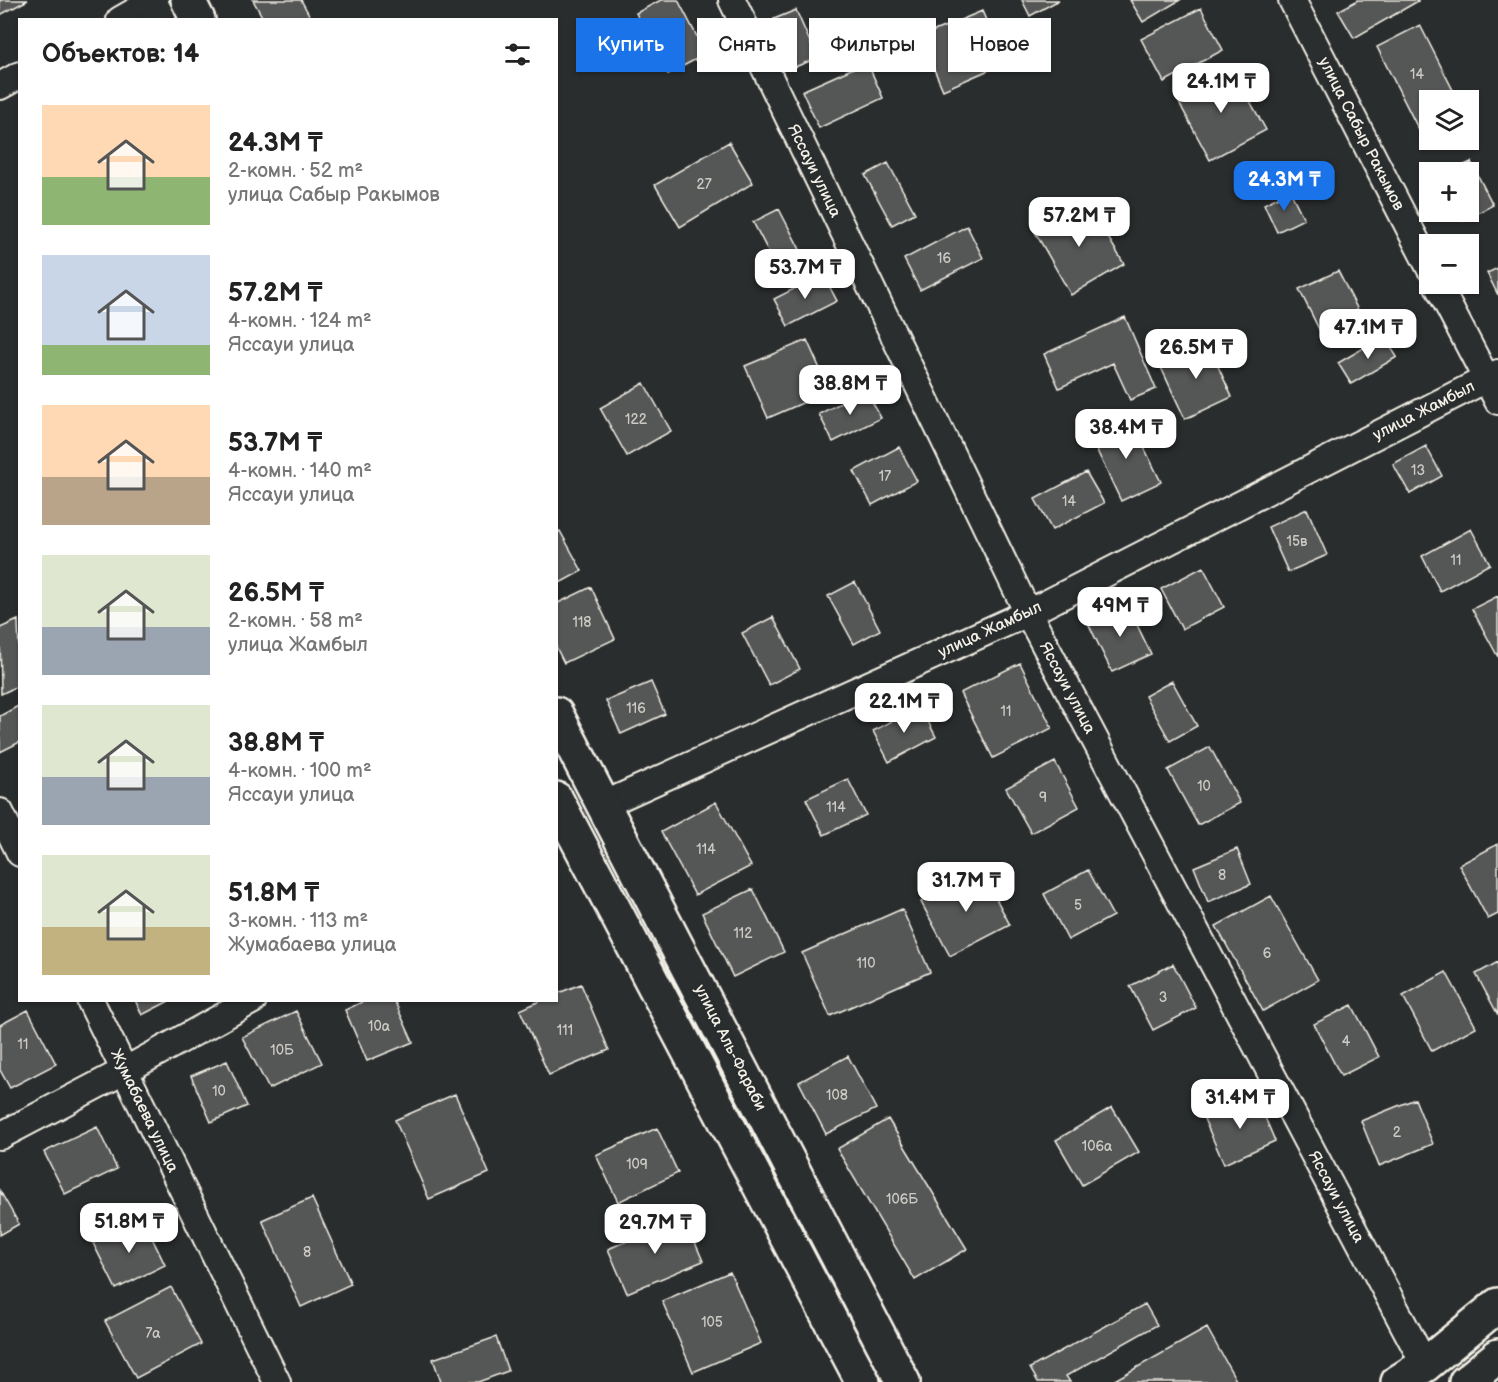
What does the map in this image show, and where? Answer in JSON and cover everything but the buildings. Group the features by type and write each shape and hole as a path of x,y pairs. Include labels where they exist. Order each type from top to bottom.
{"main road":[{"path":"188,0 197,18"},
{"name":"улица Аль-Фараби","path":"558,718 903,1382"},
{"path":"561,820 863,1382"},
{"path":"1411,1374 1498,1305"},
{"path":"1466,1382 1498,1356"}],"street":[{"name":"Яссауи улица","path":"732,0 1028,613 1411,1374"},
{"name":"улица Сабыр Ракымов","path":"1292,0 1419,247"},
{"path":"124,18 153,5"},
{"path":"0,86 18,76"},
{"path":"1443,294 1492,376 1498,401"},
{"name":"улица Жамбыл","path":"603,805 1028,613 1492,376"},
{"path":"0,812 18,849"},
{"name":"Жумабаева улица","path":"91,1002 277,1382"},
{"path":"0,1136 249,1002"}]}
